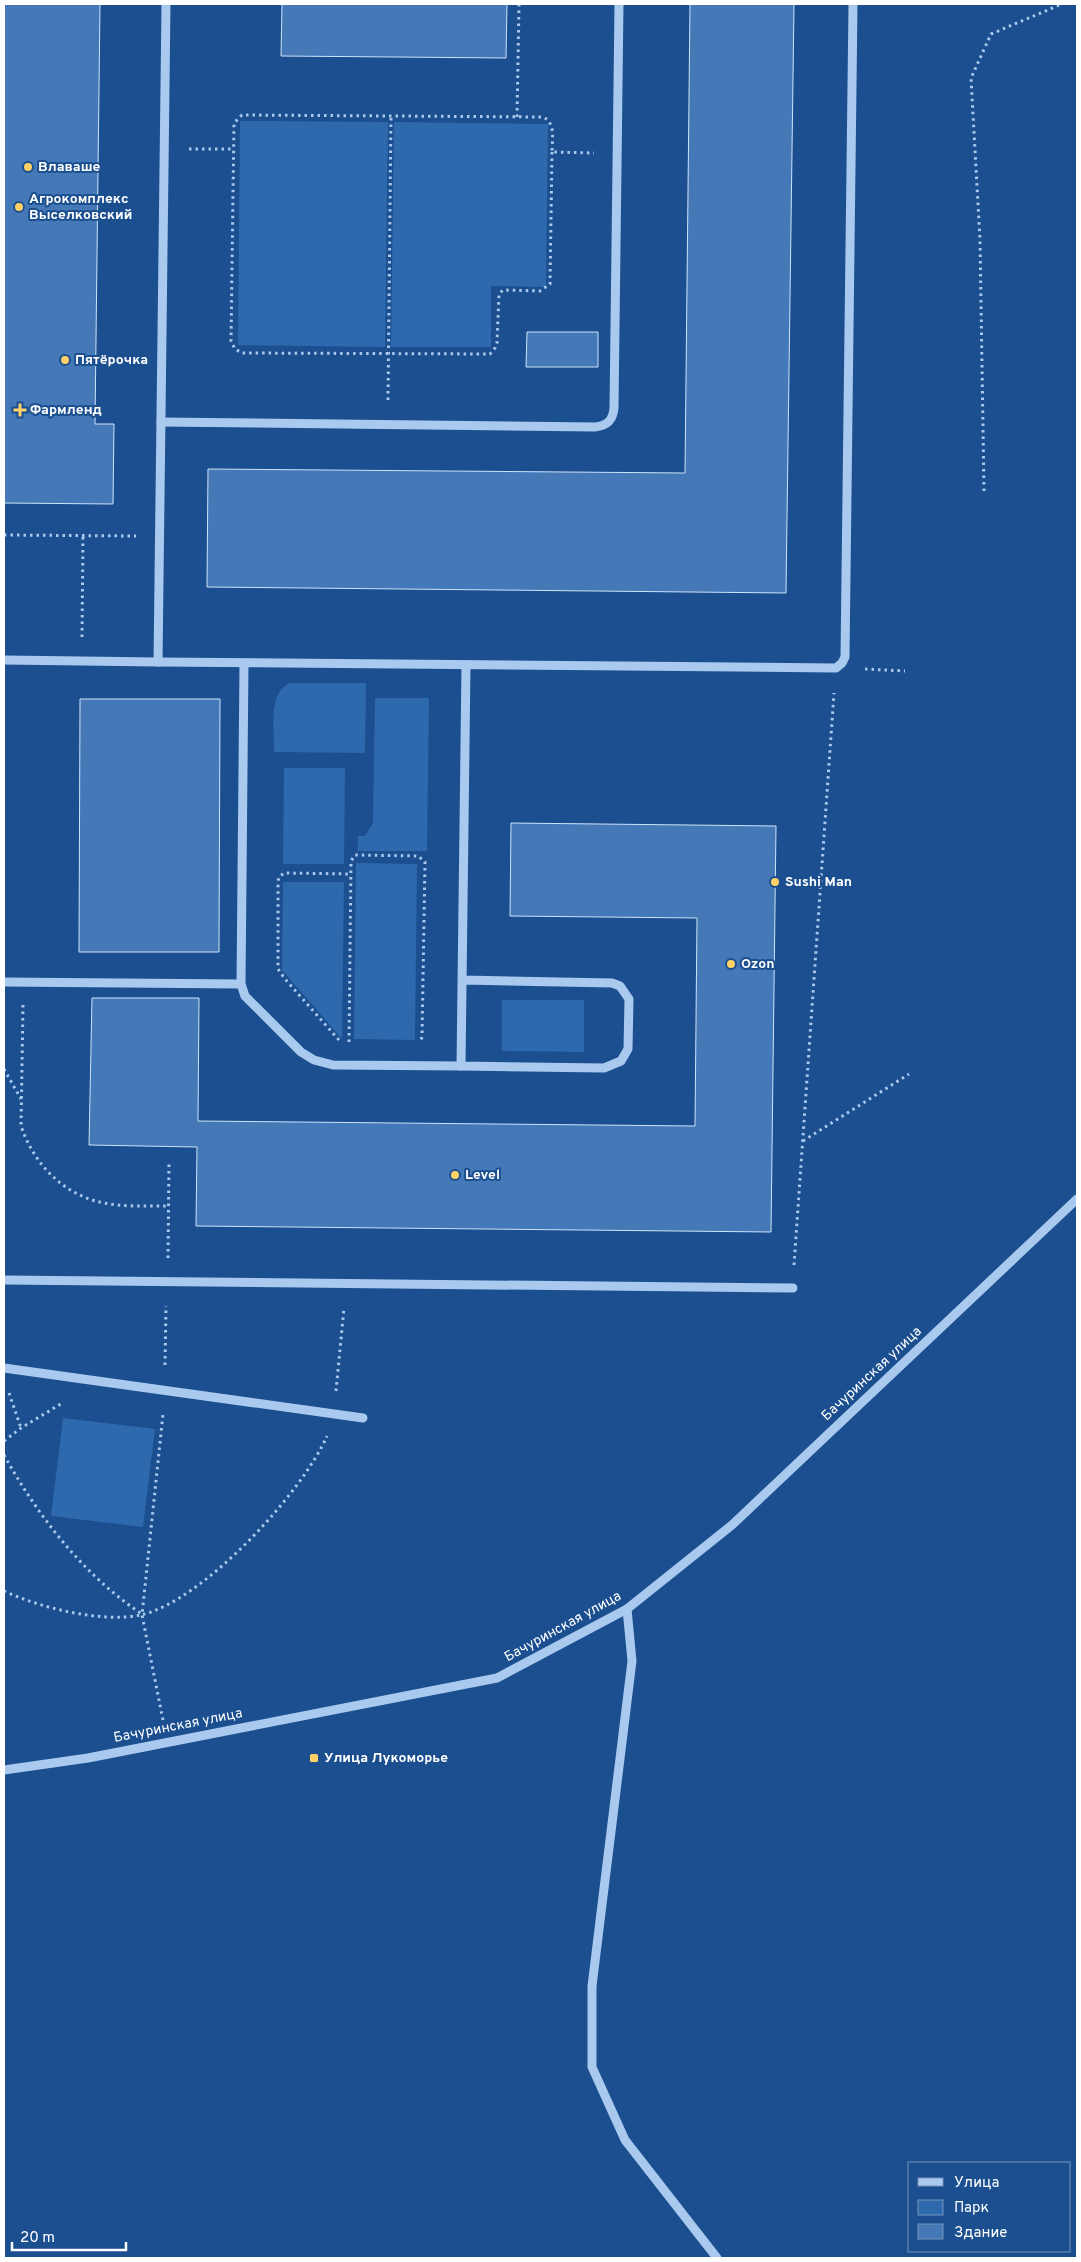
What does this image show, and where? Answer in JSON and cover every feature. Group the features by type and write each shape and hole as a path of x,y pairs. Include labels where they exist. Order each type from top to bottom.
{"street":[{"path":"158,662 166,4"},
{"path":"161,422 594,427 602,426 611,419 614,408 619,4"},
{"path":"4,660 836,668 842,664 845,657 853,4"},
{"path":"244,662 241,984 244,996 301,1052 314,1060 333,1065 604,1068 622,1061 628,1049 629,999 620,986 605,982 463,980"},
{"path":"461,1066 466,665"},
{"path":"4,982 241,984"},
{"name":"Бачуринская улица","path":"4,1770 88,1758 497,1678 626,1609 732,1525 1077,1199"},
{"path":"4,1280 793,1288"},
{"path":"4,1368 363,1418"},
{"path":"626,1609 632,1660 592,1986 592,2067 625,2140 717,2258"}],"path":[{"path":"517,117 519,4"},
{"path":"984,491 980,240 971,78 992,34 1062,4"},
{"path":"245,114 517,117 542,117 549,121 552,126 551,279 548,287 540,291 503,290 499,294 497,343 496,348 490,354 242,353 235,349 231,341 234,123 245,114"},
{"path":"387,425 391,116"},
{"path":"164,148 234,149"},
{"path":"552,152 618,153"},
{"path":"4,535 159,536"},
{"path":"82,661 83,536"},
{"path":"793,1288 836,668 905,671"},
{"path":"345,1044 351,859 355,855 418,856 424,862 422,1037 421,1042 416,1045"},
{"path":"351,874 284,873 279,877 278,969 345,1044 358,1044"},
{"path":"23,982 21,1126 26,1140 38,1161 56,1180 70,1190 103,1203 169,1206"},
{"path":"4,1069 22,1099"},
{"path":"803,1141 909,1074"},
{"path":"163,1720 142,1615 165,1391 169,1161"},
{"path":"4,1591 44,1605 73,1612 127,1617 142,1615 171,1602 217,1570 272,1518 315,1459 327,1438 334,1414 346,1284"},
{"path":"4,1441 56,1406 106,1383"},
{"path":"7,1385 21,1428"},
{"path":"4,1455 36,1508 61,1539 104,1585 142,1615"}],"green space":[{"path":"240,121 388,122 385,347 238,345"},
{"path":"394,122 548,124 546,287 491,286 491,347 391,347"},
{"path":"289,683 366,683 365,753 274,752 273,724 275,705 282,689"},
{"path":"375,698 429,698 427,851 358,851 358,836 365,836 373,823"},
{"path":"284,768 345,768 344,864 283,864"},
{"path":"356,863 417,864 415,1040 354,1039"},
{"path":"283,882 344,882 342,1039 282,970"},
{"path":"502,1000 584,1000 584,1052 502,1051"},
{"path":"63,1418 155,1429 143,1527 51,1516"}],"building":[{"path":"4,4 100,4 95,424 114,424 113,504 4,503"},
{"path":"282,4 507,4 506,58 281,56"},
{"path":"690,4 794,4 786,593 207,587 208,469 685,473"},
{"path":"527,332 598,332 598,367 526,367"},
{"path":"80,699 220,699 219,952 79,952"},
{"path":"511,823 776,826 771,1232 196,1226 197,1147 89,1145 92,998 199,998 198,1121 695,1126 697,918 510,916"}],"place":[{"name":"Влаваше","path":"28,167"},
{"name":"Агрокомплекс Выселковский","path":"19,207"},
{"name":"Пятёрочка","path":"65,360"},
{"name":"Фармленд","path":"20,410"},
{"name":"Sushi Man","path":"775,882"},
{"name":"Ozon","path":"731,964"},
{"name":"Level","path":"455,1175"},
{"name":"Улица Лукоморье","path":"314,1758"}]}
